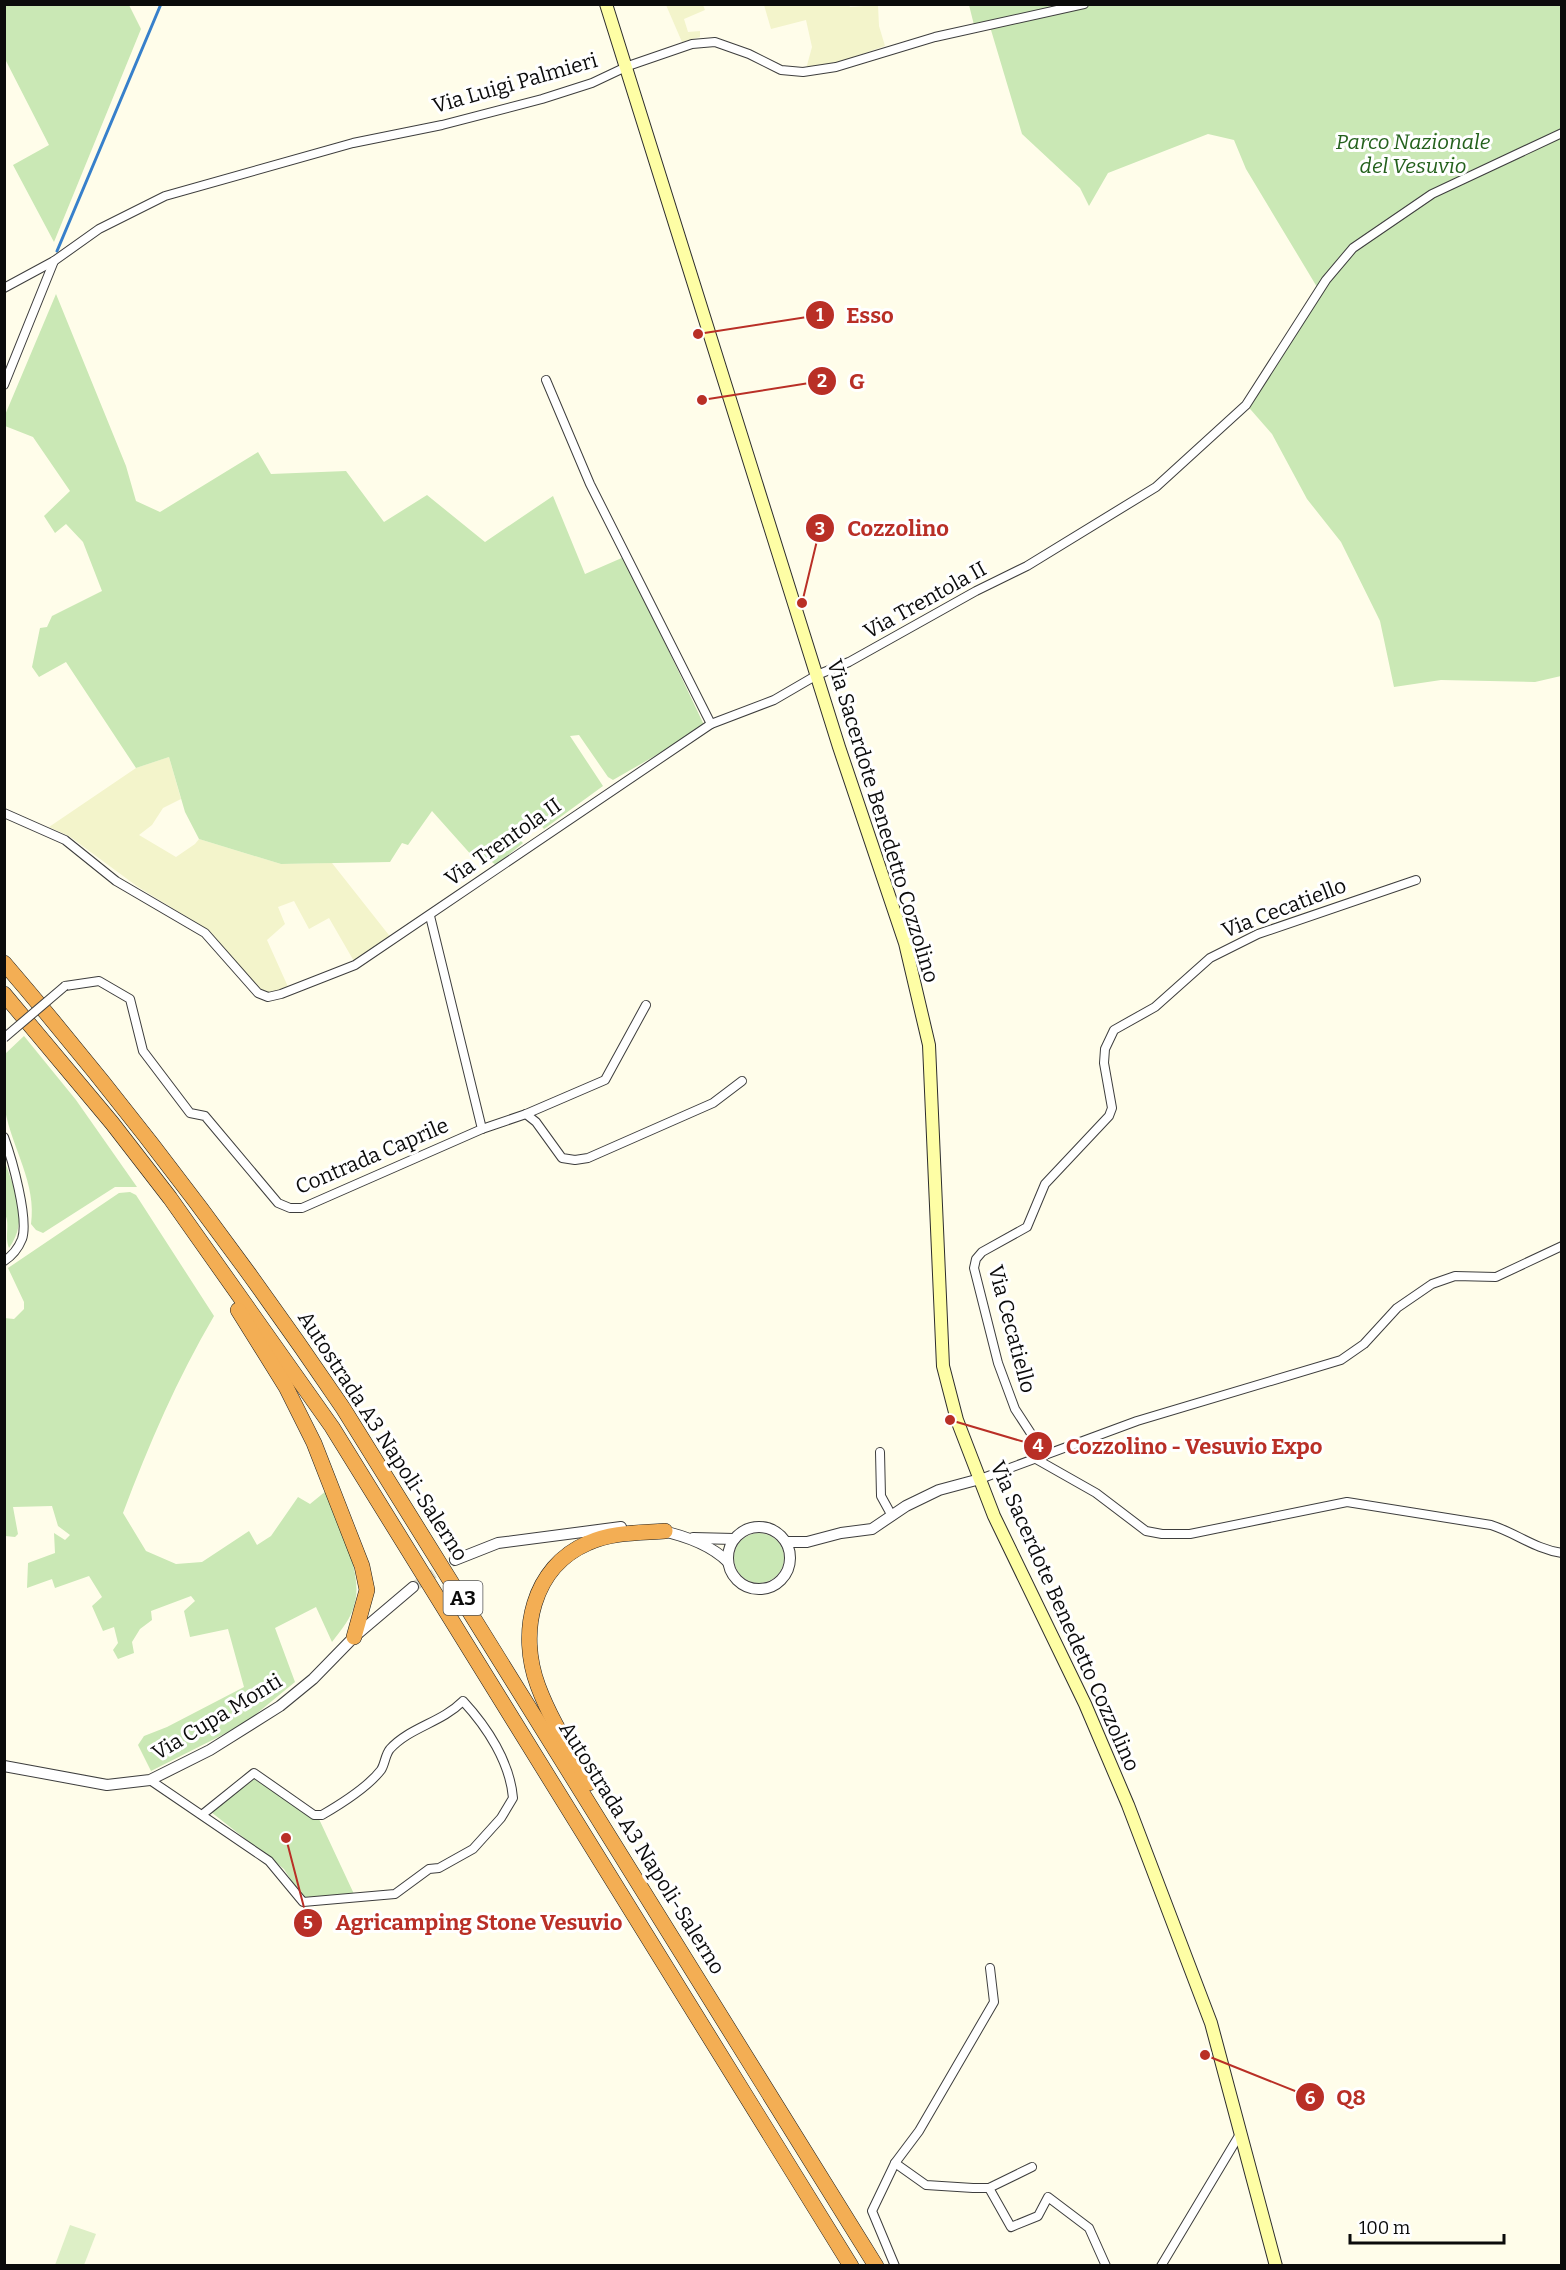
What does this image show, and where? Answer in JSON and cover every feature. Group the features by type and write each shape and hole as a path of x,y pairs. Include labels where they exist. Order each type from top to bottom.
{"highway":[{"name":"Autostrada A3 Napoli-Salerno","path":"4,963 160,1153 258,1284 343,1408 876,2265"},
{"name":"Autostrada A3 Napoli-Salerno","path":"4,994 112,1123 170,1198 332,1427 851,2265"},
{"path":"170,1198 198,1251 286,1387 314,1443 364,1574 367,1590 354,1636"},
{"path":"630,1867 609,1819 562,1737 538,1686 528,1653 529,1624 535,1597 548,1576 565,1557 587,1543 614,1535 665,1531"}],"main road":[{"name":"Via Sacerdote Benedetto Cozzolino","path":"606,4 628,66 817,675 904,943 930,1045 943,1366 957,1420 994,1516 1085,1704 1128,1805 1211,2023 1276,2265"}],"street":[{"name":"Via Luigi Palmieri","path":"4,288 54,261 99,229 165,196 363,140 442,124 533,101 591,83 628,66 692,44 715,42 791,73 824,70 935,37 1084,4"},
{"name":"Via Trentola II","path":"4,813 64,840 116,880 205,933 258,993 268,997 355,965 711,724 774,700 817,675 849,662 976,591 1027,566 1156,487 1246,405 1326,280 1353,248 1432,194 1562,134"},
{"path":"4,385 54,261"},
{"path":"546,380 590,484 711,724"},
{"name":"Via Cecatiello","path":"1040,1457 1015,1409 998,1363 974,1268 976,1259 982,1252 1027,1227 1045,1184 1109,1116 1112,1108 1104,1063 1105,1049 1114,1030 1155,1007 1210,958 1258,934 1416,879"},
{"name":"Contrada Caprile","path":"4,1038 65,986 99,981 130,999 142,1051 190,1113 205,1116 278,1203 290,1208 302,1208 482,1129 430,916"},
{"path":"482,1129 526,1114 605,1080 646,1005"},
{"path":"526,1114 536,1122 562,1158 575,1160 588,1158 713,1103 742,1081"},
{"path":"4,1137 20,1190 23,1237 16,1251 4,1262"},
{"path":"786,1542 807,1542 841,1533 872,1529 939,1490 980,1479 1137,1422 1341,1360 1364,1344 1397,1308 1432,1284 1455,1276 1496,1277 1562,1246"},
{"path":"880,1452 881,1496 892,1516"},
{"path":"1040,1457 1096,1493 1146,1531 1162,1534 1190,1534 1347,1502 1491,1525 1508,1530 1542,1550 1562,1553"},
{"path":"455,1560 498,1543 637,1526 665,1531 686,1538 719,1554 728,1562"},
{"path":"791,1559 786,1542 778,1533 761,1527 743,1531 734,1539 728,1550 731,1573 739,1582 761,1590 772,1587 782,1580 791,1559 807,1542"},
{"path":"686,1538 734,1539"},
{"name":"Via Cupa Monti","path":"4,1766 107,1785 150,1780 210,1750 280,1706 314,1679 354,1636 413,1587"},
{"path":"150,1780 269,1861 303,1902 395,1894 429,1869 439,1868 473,1849 501,1818 513,1798 510,1778 500,1753 464,1701 443,1719 419,1729 389,1750 383,1766 373,1778 322,1815 314,1815 254,1773 203,1814"},
{"path":"895,2265 872,2211 895,2163 919,2132 994,2002 990,1968"},
{"path":"1161,2265 1240,2134"},
{"path":"895,2163 926,2185 988,2188 1032,2167"},
{"path":"988,2188 1011,2227 1038,2216 1048,2197 1089,2229 1106,2265"}],"green space":[{"path":"5,4 129,5 141,29 54,242 13,165 49,145 5,59"},
{"path":"849,4 850,7 878,5 879,26 885,46 845,60 806,69 812,47 806,20 771,29 764,5"},
{"path":"666,5 703,5 705,10 684,19 688,32 700,31 700,37 682,42"},
{"name":"Parco Nazionale del Vesuvio","path":"969,5 1561,5 1561,676 1535,682 1441,680 1394,687 1380,621 1341,542 1307,499 1272,434 1244,402 1317,287 1246,169 1234,140 1208,134 1108,173 1089,206 1080,188 1022,134 991,30 974,25"},
{"path":"56,294 126,466 136,501 160,512 258,452 271,474 346,471 384,522 427,495 485,542 553,496 585,574 624,557 705,727 613,780 608,777 579,735 570,736 603,786 544,829 535,818 513,833 523,843 496,865 481,854 474,858 432,811 408,845 402,843 390,862 281,864 199,839 185,812 169,757 136,768 66,662 39,677 32,667 40,628 47,627 52,616 102,591 83,542 66,524 55,533 44,516 70,491 33,437 5,426 5,415"},
{"path":"169,757 181,799 163,808 152,825 139,835 176,857 199,839 281,864 332,863 392,939 355,963 329,918 309,929 294,901 278,907 285,924 267,940 289,989 264,995 210,931 138,887 69,836 49,827 136,768"},
{"path":"24,1036 76,1100 137,1187 115,1187 43,1233 31,1224 32,1209 27,1180 8,1124 4,1103 5,1054"},
{"path":"4,1159 16,1193 19,1215 15,1237 9,1248 4,1212"},
{"path":"130,1192 136,1195 214,1316 164,1412 123,1513 146,1551 176,1564 202,1562 249,1531 257,1545 271,1536 298,1497 310,1504 326,1491 348,1546 357,1590 346,1624 332,1642 316,1607 275,1628 295,1682 244,1724 151,1771 138,1745 144,1736 167,1727 244,1687 228,1629 190,1637 184,1611 195,1601 191,1596 151,1611 152,1620 140,1629 132,1642 134,1653 118,1659 113,1650 118,1643 114,1627 103,1631 92,1606 102,1597 89,1576 55,1588 52,1579 27,1588 28,1563 55,1553 54,1533 65,1540 70,1535 58,1526 52,1506 13,1507 18,1534 15,1537 5,1536 4,1318 14,1319 24,1309 24,1302 8,1268 119,1193"},
{"path":"754,1533 764,1533 777,1540 784,1553 784,1563 777,1576 764,1583 754,1583 745,1579 738,1572 734,1563 734,1553 738,1544 745,1537"},
{"path":"254,1779 319,1819 354,1894 307,1898 299,1893 284,1869 211,1812"},
{"path":"70,2225 96,2234 84,2265 55,2265"}],"waterway":[{"path":"57,251 161,4"}],"tunnel":[{"path":"413,1587 455,1560"}],"place":[{"name":"Esso","path":"698,334"},
{"name":"G","path":"702,400"},
{"name":"Cozzolino","path":"802,603"},
{"name":"Cozzolino - Vesuvio Expo","path":"950,1420"},
{"name":"Agricamping Stone Vesuvio","path":"286,1838"},
{"name":"Q8","path":"1205,2055"}]}
